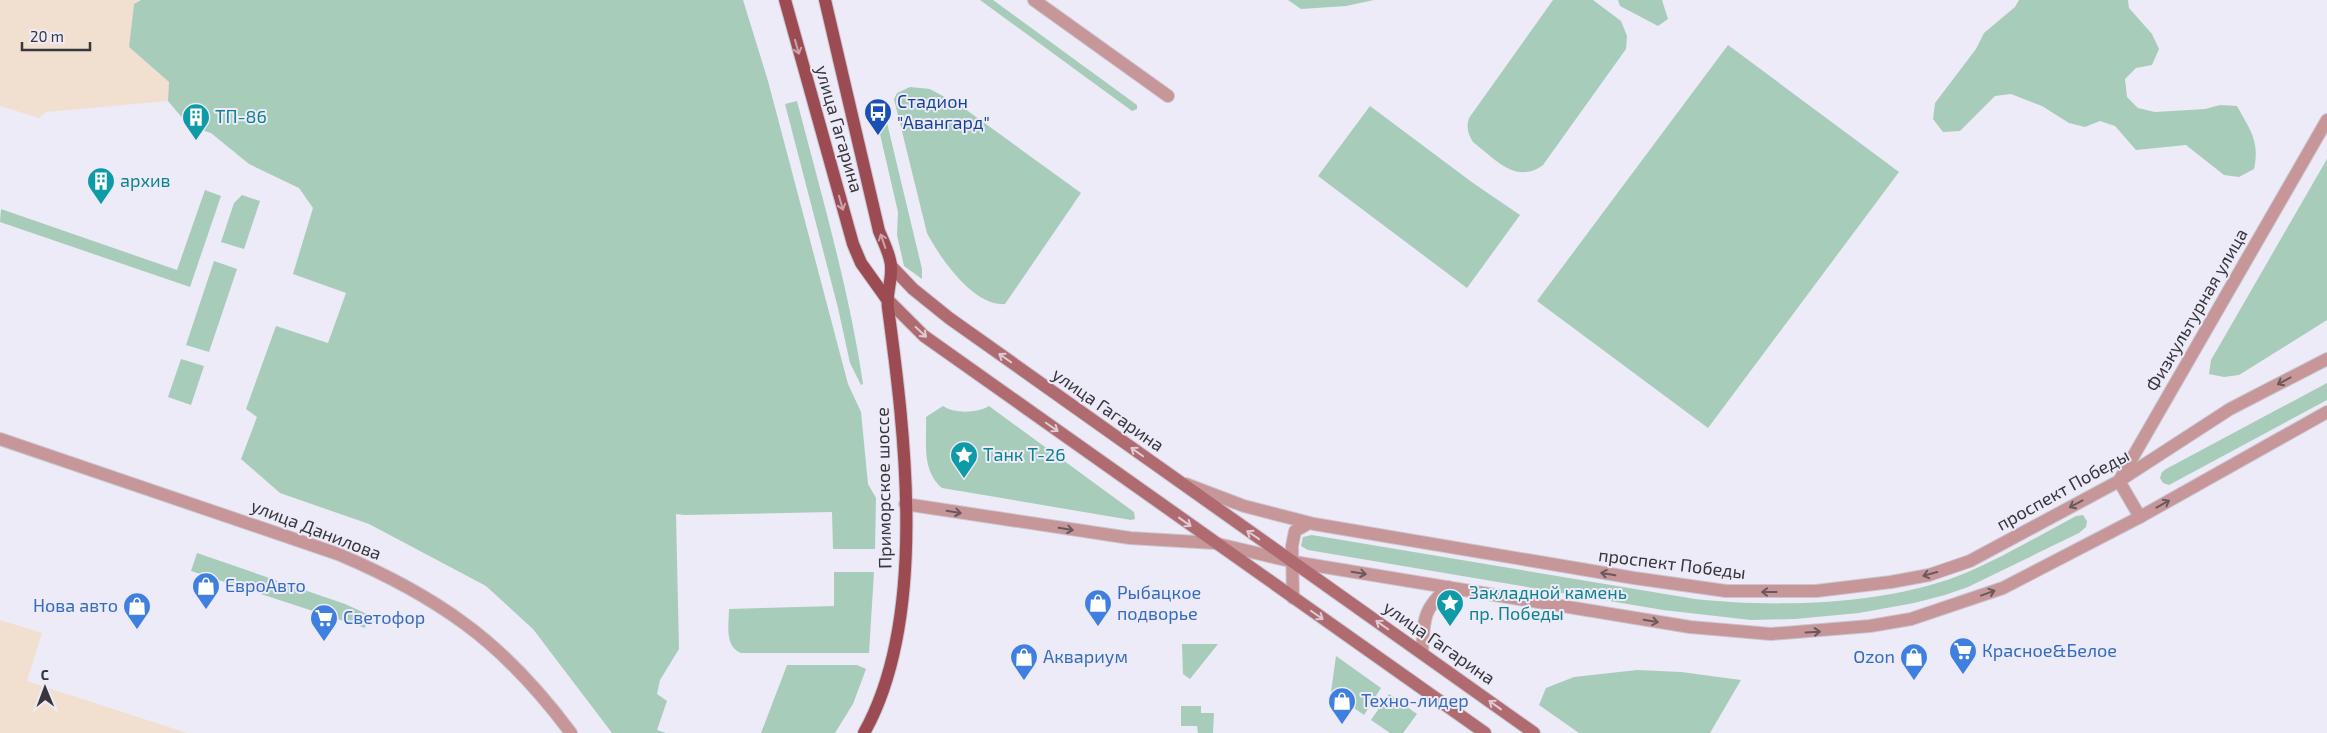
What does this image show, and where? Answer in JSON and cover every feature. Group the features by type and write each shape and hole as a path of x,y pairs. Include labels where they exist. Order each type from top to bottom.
{"main road":[{"name":"улица Гагарина","path":"784,0 853,244 861,263 886,298 924,336 1214,543 1486,733"},
{"name":"улица Гагарина","path":"825,0 879,231 892,266 913,289 949,318 1534,733"},
{"name":"Приморское шоссе","path":"864,733 874,715 893,660 904,568 905,504 901,415 886,298 892,266"}],"street":[{"path":"1034,0 1168,96"},
{"name":"Физкультурная улица","path":"2119,481 2327,120"},
{"name":"проспект Победы","path":"1177,480 1244,506 1310,523 1634,578 1726,591 1816,591 1914,578 1970,561 2119,481 2230,409 2327,359"},
{"path":"905,504 1130,538 1214,543 1294,562 1729,632 1770,634 1822,632 1911,619 2003,588 2140,517 2327,412"},
{"name":"улица Данилова","path":"0,439 338,554 383,574 466,624 531,684 571,733"},
{"path":"2119,481 2140,517"},
{"path":"1293,598 1294,562 1292,546 1295,531 1310,523"},
{"path":"1422,653 1425,615 1434,599 1448,587"}],"shaded area":[{"path":"0,0 141,0 134,4 129,47 169,82 168,101 46,112 39,118 0,106"},
{"path":"0,620 42,633 27,681 187,733 0,733"}],"green space":[{"path":"141,0 743,0 768,81 848,384 861,412 868,484 876,498 875,549 833,549 832,512 676,514 679,649 660,680 657,694 667,701 657,730 666,733 612,733 533,629 486,586 369,524 280,493 241,459 257,417 246,409 276,326 328,343 346,293 293,274 313,208 299,188 249,164 211,133 189,126 168,101 169,82 129,47 134,4"},
{"path":"980,0 993,0 1137,105 1137,109 1132,111"},
{"path":"1288,0 1374,0 1346,6 1301,9"},
{"path":"1553,0 1593,0 1621,21 1627,36 1626,49 1543,165 1524,172 1515,171 1498,162 1473,142 1468,130 1468,121"},
{"path":"1618,0 1662,0 1668,19 1658,26 1620,6"},
{"path":"2019,0 2128,0 2129,8 2152,34 2159,49 2152,65 2136,68 2125,79 2127,97 2138,108 2155,112 2205,109 2220,105 2237,106 2250,129 2255,143 2256,159 2254,169 2239,177 2224,175 2186,145 2136,150 2115,126 2100,121 2085,127 2069,123 2042,106 2011,94 1995,96 1960,131 1943,132 1933,119 1935,103 1976,49 1984,33 2015,7"},
{"path":"1728,45 1899,172 1708,428 1537,301"},
{"path":"910,87 930,89 961,106 1081,193 1005,304 993,303 982,298 959,279 940,255 927,233 894,99 897,93"},
{"path":"797,101 825,206 850,312 863,384 861,385 850,363 838,308 785,104"},
{"path":"882,102 922,269 922,279 904,266 897,235 898,212 873,104"},
{"path":"1370,106 1473,183 1520,215 1467,288 1318,176"},
{"path":"2327,159 2327,320 2239,375 2224,377 2209,374 2211,360"},
{"path":"205,190 221,196 190,287 0,222 1,209 177,270"},
{"path":"242,195 260,201 244,249 221,242 234,203"},
{"path":"214,261 237,269 209,352 186,345"},
{"path":"181,359 204,366 191,405 168,397"},
{"path":"2327,383 2327,400 2169,485 2163,483 2160,478 2162,472 2166,469"},
{"path":"943,406 948,409 966,412 989,406 1134,512 1135,519 1131,520 942,488 935,481 928,464 926,455 926,417"},
{"path":"2083,515 2087,521 2086,527 2079,533 1968,587 1914,603 1859,613 1795,619 1751,620 1663,610 1308,550 1301,546 1303,537 1312,535 1695,599 1727,602 1797,603 1869,597 1938,583 1982,566 2076,516"},
{"path":"197,553 345,604 367,614 365,628 191,571"},
{"path":"834,572 874,572 869,653 741,653 732,645 728,628 729,609 834,606"},
{"path":"1182,644 1218,644 1190,679 1183,674"},
{"path":"1336,656 1381,688 1364,715 1331,692"},
{"path":"787,665 857,665 866,669 853,704 835,733 761,733"},
{"path":"1637,670 1681,672 1741,680 1710,733 1579,733 1539,705 1546,688 1574,677"},
{"path":"1389,694 1417,714 1403,733 1390,733 1371,720"},
{"path":"1181,706 1201,706 1201,713 1214,713 1213,733 1198,733 1197,726 1181,726"}],"place":[{"name":"Стадион \"Авангард\"","path":"878,136"},
{"name":"ТП-86","path":"196,141"},
{"name":"архив","path":"101,205"},
{"name":"Танк Т-26","path":"964,479"},
{"name":"ЕвроАвто","path":"206,610"},
{"name":"Рыбацкое подворье","path":"1098,627"},
{"name":"Закладной камень пр. Победы","path":"1450,627"},
{"name":"Нова авто","path":"137,630"},
{"name":"Светофор","path":"324,642"},
{"name":"Красное&Белое","path":"1963,675"},
{"name":"Аквариум","path":"1024,681"},
{"name":"Ozon","path":"1914,681"},
{"name":"Техно-лидер","path":"1342,725"}]}
